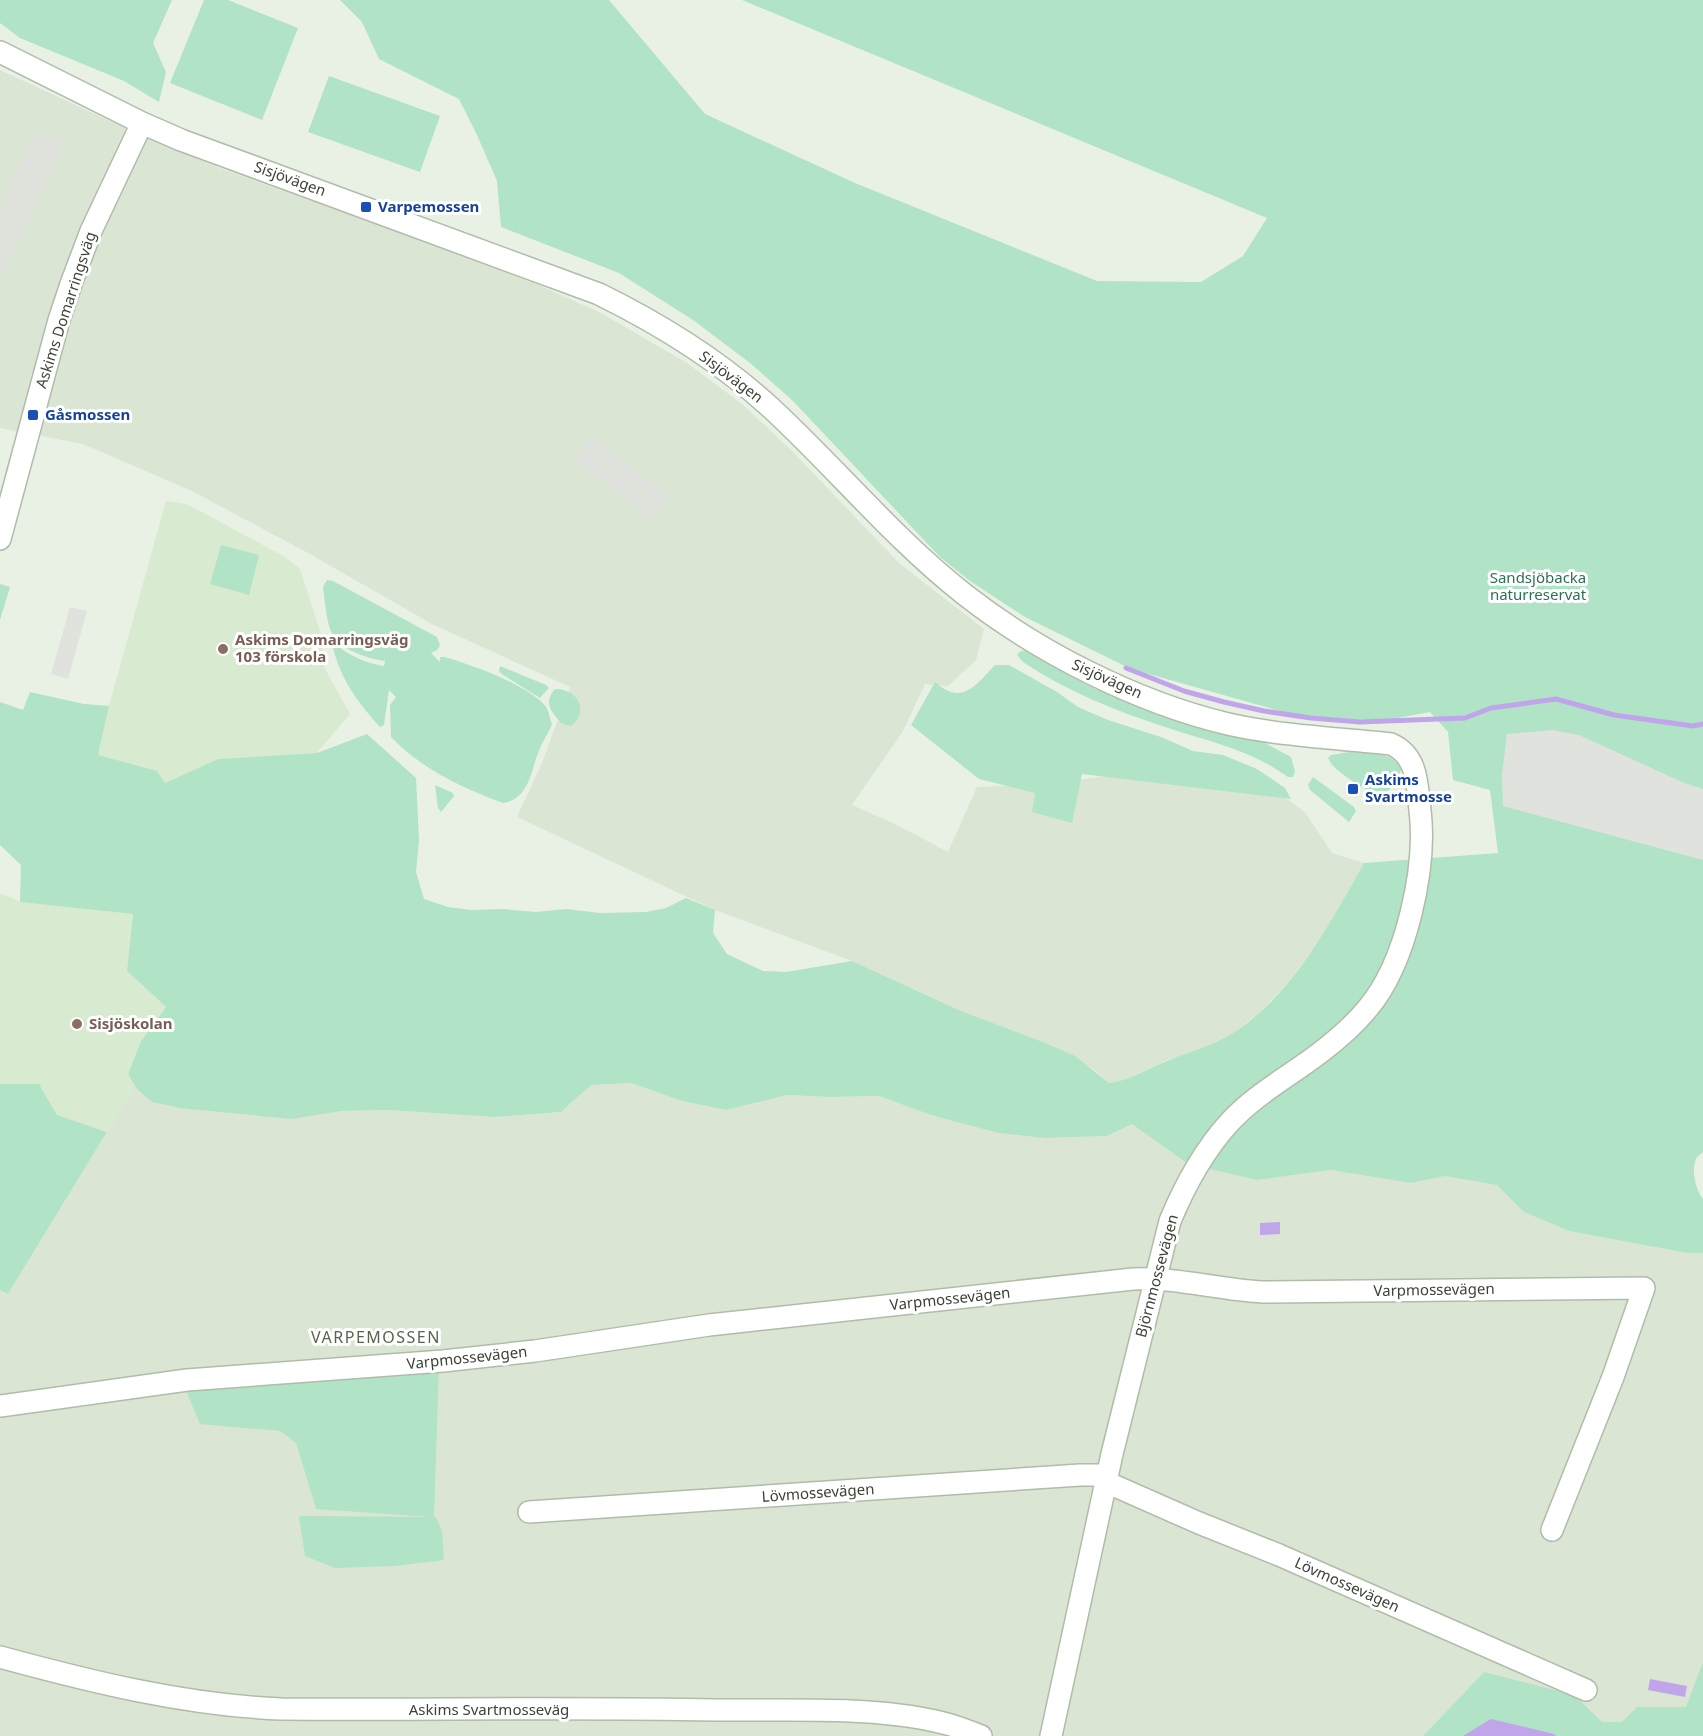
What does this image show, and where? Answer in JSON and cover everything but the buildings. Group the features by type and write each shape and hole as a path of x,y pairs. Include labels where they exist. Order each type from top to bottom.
{"street":[{"name":"Sisjövägen","path":"0,52 142,123 190,143 599,294 650,322 716,365 770,407 907,543 963,593 1016,631 1063,659 1128,689 1228,724 1303,737 1391,744 1401,748 1409,758"},
{"name":"Askims Domarringsväg","path":"0,539 71,284 91,231 142,123"},
{"name":"Björnmossevägen","path":"1051,1736 1106,1479 1170,1221 1185,1185 1206,1151 1229,1122 1260,1095 1321,1052 1347,1029 1369,1007 1387,978 1401,944 1415,896 1421,859 1421,820 1416,780 1409,758"},
{"name":"Varpmossevägen","path":"0,1406 187,1380 443,1361 557,1348 709,1325 1133,1279 1155,1278 1231,1290 1263,1292 1644,1288 1613,1377 1552,1530"},
{"name":"Lövmossevägen","path":"529,1512 1071,1476 1106,1479 1199,1523 1279,1555 1586,1690"},
{"name":"Askims Svartmosseväg","path":"0,1657 95,1682 229,1707 853,1712 902,1715 951,1725 981,1736"}],"shaded area":[{"path":"0,70 219,168 422,240 534,283 601,313 687,363 742,404 792,451 900,564 984,629 976,660 948,686 925,684 903,731 852,805 893,823 948,852 977,787 1033,785 1126,774 1269,787 1304,811 1332,853 1364,863 1323,936 1290,980 1262,1010 1232,1034 1203,1049 1165,1061 1124,1081 1109,1083 1093,1069 1043,1042 961,1011 852,961 715,910 517,817 542,763 570,687 432,624 308,553 192,491 83,444 0,428"},
{"path":"36,129 47,134 0,239 0,210"},
{"path":"49,135 64,141 3,277 0,275 0,244"},
{"path":"591,437 669,496 661,507 583,448"},
{"path":"582,449 660,509 652,519 574,459"},
{"name":"Askims Domarringsväg 103 förskola","path":"166,501 187,504 285,557 300,569 320,631 324,667 350,714 317,753 218,759 165,783 98,755 109,706"},
{"path":"70,607 87,611 68,679 51,674"},
{"path":"1552,730 1579,735 1684,783 1703,789 1703,860 1503,806 1502,775 1507,734"},
{"name":"Sisjöskolan","path":"0,893 21,902 133,914 127,971 166,1007 141,1041 128,1074 133,1090 107,1132 57,1115 39,1084 0,1084"},
{"path":"128,1074 137,1089 341,1111 387,1110 495,1117 561,1112 591,1085 631,1083 682,1101 726,1110 787,1095 879,1096 931,1115 1045,1138 1107,1136 1132,1124 1188,1164 1257,1180 1330,1170 1411,1183 1445,1176 1498,1185 1524,1212 1569,1231 1687,1253 1703,1253 1703,1707 1622,1722 1602,1722 1588,1710 1484,1672 1423,1736 0,1736 0,1290 8,1294 133,1090","holes":["439,1365 316,1509 296,1443 280,1431 200,1423 183,1385"]},
{"path":"1280,1222 1280,1234 1260,1235 1260,1223"},
{"path":"1650,1679 1687,1686 1685,1697 1648,1690"},
{"path":"1491,1719 1554,1734 1556,1736 1463,1736"}],"green space":[{"path":"0,0 172,0 153,43 166,72 159,102 124,81 20,38 0,23"},
{"path":"204,0 228,0 298,28 262,120 170,83"},
{"name":"Sandsjöbacka naturreservat","path":"340,0 609,0 705,114 855,183 1097,281 1201,282 1243,256 1267,218 742,0 1703,0 1703,1152 1697,1158 1694,1174 1696,1186 1703,1199 1703,1253 1687,1253 1569,1231 1524,1212 1497,1185 1445,1176 1411,1183 1330,1170 1257,1180 1188,1164 1132,1124 1107,1136 1045,1138 999,1133 931,1115 879,1096 787,1095 726,1110 682,1101 631,1083 591,1085 561,1112 495,1117 387,1110 341,1111 291,1119 180,1108 152,1102 137,1089 128,1074 141,1041 166,1007 127,971 133,914 20,902 21,865 0,845 0,702 23,710 30,692 84,704 109,706 98,755 157,771 165,783 218,759 317,753 367,734 416,778 419,840 416,872 424,899 448,907 471,910 504,909 536,912 566,909 600,913 646,912 666,908 686,898 715,910 713,933 727,954 763,971 786,972 852,961 961,1011 1075,1056 1109,1083 1131,1077 1216,1042 1255,1017 1292,978 1308,956 1364,863 1498,853 1490,790 1453,780 1448,732 1430,712 1381,721 1294,715 1131,669 1025,617 970,581 940,557 793,401 750,363 693,320 619,273 501,227 497,181 459,99 379,59 362,22"},
{"path":"329,76 440,116 420,172 308,132"},
{"path":"221,545 259,555 249,595 210,584"},
{"path":"327,580 333,581 437,637 440,645 431,653 440,662 440,657 444,657 498,676 527,691 546,707 552,725 540,748 528,782 519,796 503,803 458,784 416,759 391,737 390,705 396,697 389,690 384,725 380,727 351,690 333,648 338,646 354,656 378,665 384,666 385,661 353,652 334,636 330,629 323,587"},
{"path":"0,585 10,587 0,620"},
{"path":"1024,650 1089,686 1132,704 1265,743 1291,757 1295,771 1293,777 1288,777 1259,759 1229,747 1128,714 1074,691 1023,662 1017,655"},
{"path":"995,665 1009,665 1057,692 1078,707 1108,720 1161,737 1193,751 1223,755 1257,769 1285,788 1291,799 1082,774 1072,823 1032,812 1035,793 979,779 911,725 935,682 945,689 961,693 974,686"},
{"path":"500,666 549,688 540,698 503,675 499,671"},
{"path":"555,689 569,692 578,702 580,714 571,726 561,723 550,707 549,699"},
{"path":"1349,752 1379,754 1392,759 1401,770 1391,788 1379,793 1365,789 1336,769 1328,758 1331,755"},
{"path":"1313,777 1354,807 1356,811 1349,822 1310,790 1308,785"},
{"path":"435,785 453,793 454,796 441,812 438,808"},
{"path":"0,1084 39,1084 57,1115 107,1132 8,1294 0,1290"},
{"path":"439,1364 434,1517 442,1532 444,1560 393,1566 335,1568 305,1556 299,1516 432,1517 316,1509 296,1443 280,1431 200,1424 183,1384"},
{"path":"1703,1662 1703,1736 1556,1736 1503,1722 1533,1736 1423,1736 1484,1672 1574,1695 1602,1722 1622,1722 1637,1707 1686,1707"}],"waterway":[{"path":"1126,668 1184,691 1224,702 1311,718 1360,722 1465,718 1491,708 1556,699 1614,715 1693,726 1703,724"}],"place":[{"name":"Varpemossen","path":"366,207"},
{"name":"Gåsmossen","path":"33,415"},
{"name":"Askims Domarringsväg 103 förskola","path":"223,649"},
{"name":"Askims Svartmosse","path":"1353,789"},
{"name":"Sisjöskolan","path":"77,1024"}],"district":[{"name":"VARPEMOSSEN","path":"376,1337"}]}
